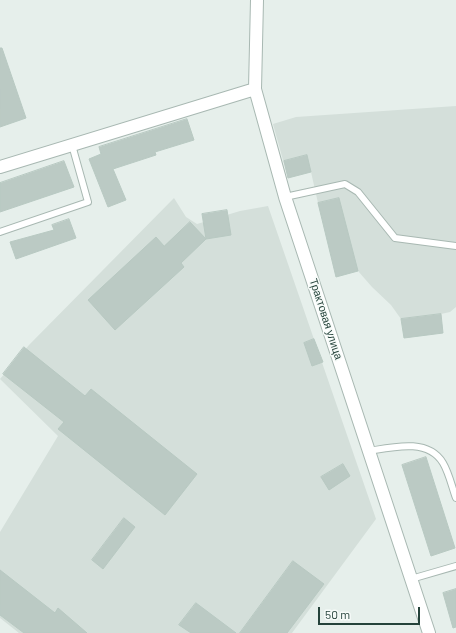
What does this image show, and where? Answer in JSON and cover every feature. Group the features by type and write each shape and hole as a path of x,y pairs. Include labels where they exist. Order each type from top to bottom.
{"street":[{"name":"Трактовая улица","path":"258,0 255,89 285,197 429,633"},
{"path":"0,167 255,89"}],"lane":[{"path":"0,232 88,202 72,145"},
{"path":"285,197 345,184 358,192 395,238 456,246"},
{"path":"369,452 402,446 423,448 436,454 444,464 456,498"},
{"path":"411,579 456,566"}],"shaded area":[{"path":"456,106 456,307 450,312 441,314 443,333 404,338 401,319 391,305 358,271 336,277 311,172 288,178 273,124 296,117"},
{"path":"174,198 186,217 197,224 240,211 268,206 376,519 292,633 19,633 0,618 0,532 58,436 0,379 29,345"}],"building":[{"path":"0,48 2,48 26,118 0,127"},
{"path":"187,119 194,140 155,152 156,155 113,169 126,200 108,207 89,159 101,154 99,147"},
{"path":"307,155 311,172 288,178 284,161"},
{"path":"64,161 74,187 0,212 0,183"},
{"path":"339,198 358,271 336,277 318,203"},
{"path":"227,210 231,235 206,239 202,214"},
{"path":"69,219 76,238 16,259 10,242 54,230 52,225"},
{"path":"190,222 206,239 181,263 184,267 115,330 88,300 156,237 164,246"},
{"path":"441,314 443,333 404,338 401,319"},
{"path":"314,339 323,362 312,366 304,343"},
{"path":"24,347 85,396 91,389 197,474 165,515 58,429 64,422 3,374"},
{"path":"426,457 455,548 431,556 402,465"},
{"path":"343,464 350,476 329,490 321,477"},
{"path":"124,518 135,527 103,569 92,560"},
{"path":"293,561 324,584 287,633 240,633"},
{"path":"0,570 55,613 58,608 87,633 24,633 0,615"},
{"path":"456,589 456,627 453,628 443,593"},
{"path":"196,603 236,633 191,633 179,625"}]}
